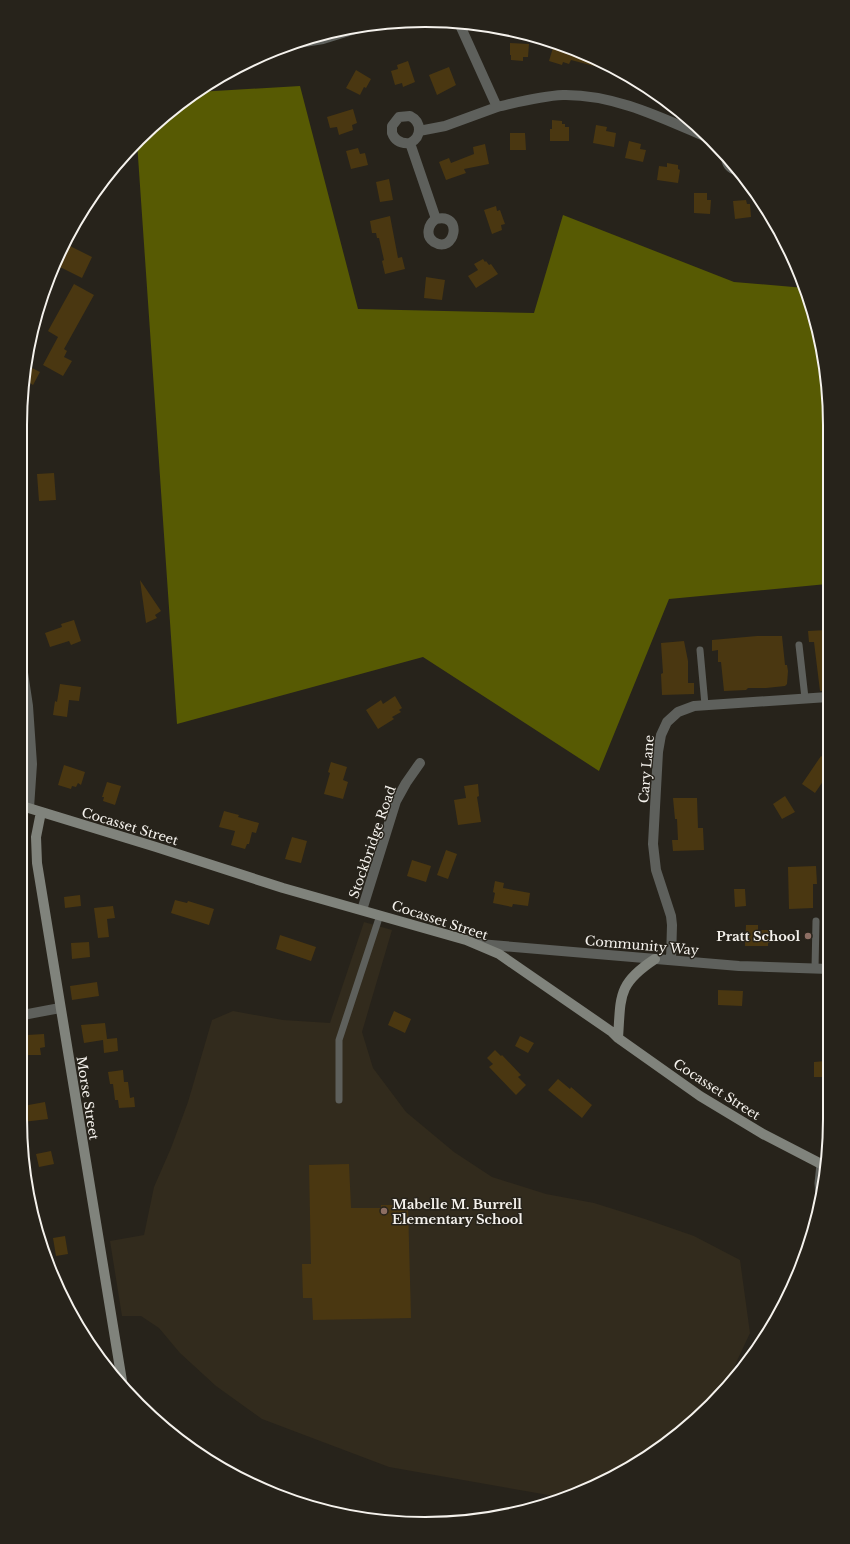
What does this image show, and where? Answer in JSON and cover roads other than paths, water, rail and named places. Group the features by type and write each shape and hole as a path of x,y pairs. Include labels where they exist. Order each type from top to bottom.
{"main road":[{"name":"Cocasset Street","path":"27,807 283,888 477,944 499,954 612,1032 618,1038 700,1096 763,1134 821,1164"},
{"name":"Morse Street","path":"41,812 36,838 36,855 121,1375"},
{"path":"618,1038 620,1004 627,984 636,973 655,959"}],"street":[{"path":"462,29 497,107"},
{"path":"419,131 446,126 497,107 542,97 564,95 586,96 627,105 692,130"},
{"path":"410,116 418,124 419,131 416,138 410,143 402,143 393,136 391,129 393,122 399,117 410,116"},
{"path":"410,143 436,219"},
{"name":"Cary Lane","path":"672,960 671,916 656,870 653,844 659,743 663,728 678,712 686,708 705,705 823,697"},
{"path":"27,699 32,764 27,800"},
{"name":"Stockbridge Road","path":"362,910 396,801 420,763"},
{"name":"Community Way","path":"477,944 739,966 823,968"},
{"path":"27,1014 60,1008"}],"lane":[{"path":"799,644 804,698"},
{"path":"700,650 705,705"},
{"path":"339,1100 339,1040 380,915"},
{"path":"815,968 816,921"}],"place":[{"name":"Pratt School","path":"808,936"},
{"name":"Mabelle M. Burrell Elementary School","path":"384,1211"}]}
